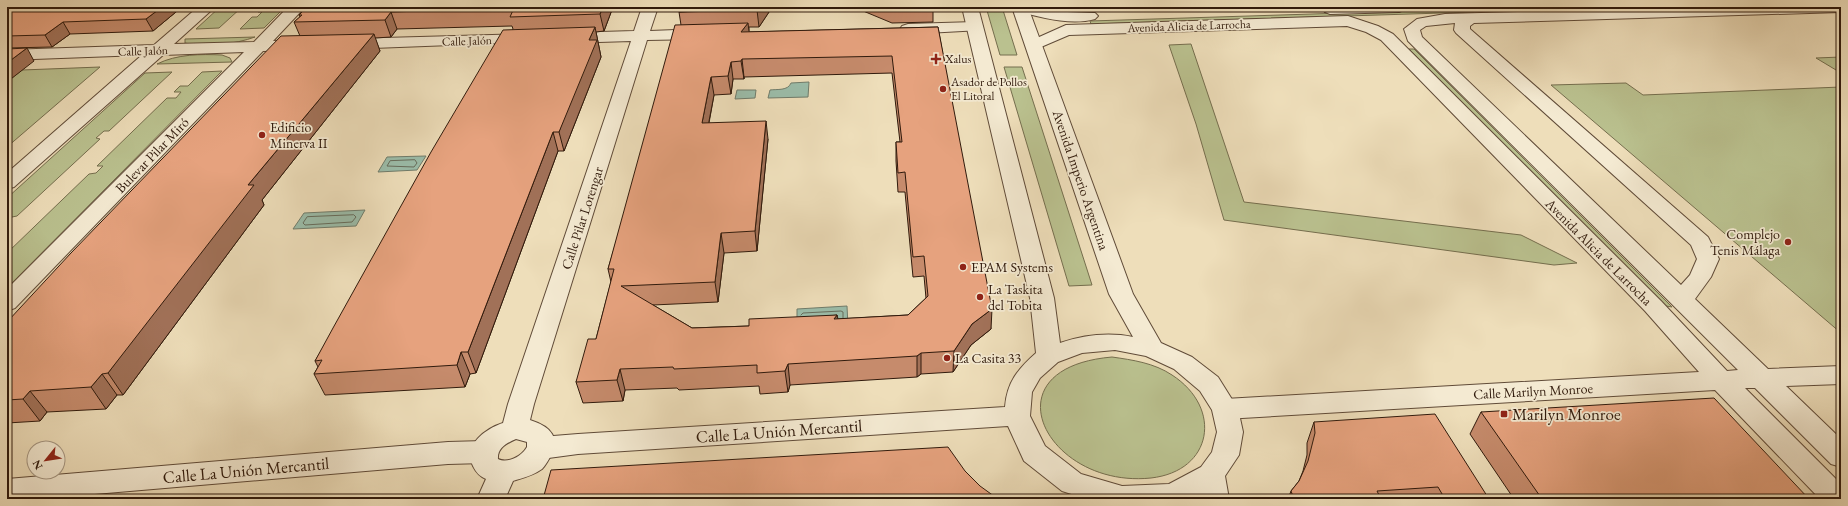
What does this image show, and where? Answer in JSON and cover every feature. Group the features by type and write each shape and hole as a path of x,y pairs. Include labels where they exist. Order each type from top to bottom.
{"street":[{"path":"7,183 207,7"},
{"name":"Bulevar Pilar Miró","path":"7,303 257,46 297,7"},
{"name":"Calle Pilar Lorengar","path":"516,429 521,404 650,7"},
{"path":"970,7 1042,298 1049,356"},
{"name":"Avenida Alicia de Larrocha","path":"1021,8 1067,17 1399,7"},
{"name":"Avenida Alicia de Larrocha","path":"1034,45 1066,30 1841,7"},
{"name":"Avenida Imperio Argentina","path":"1021,8 1121,294 1152,349"},
{"path":"1471,18 1462,24 1462,30 1700,242 1708,259 1700,277 1681,301"},
{"name":"Avenida Alicia de Larrocha","path":"1445,19 1422,22 1412,29 1414,38 1841,456"},
{"name":"Avenida Alicia de Larrocha","path":"1348,21 1372,29 1387,37 1653,306 1720,379 1838,499"},
{"path":"896,29 975,27"},
{"name":"Calle Jalón","path":"7,55 257,46 718,34"},
{"path":"1115,342 1152,349 1183,363 1209,384 1225,409 1230,432 1225,455 1213,487 1173,495 1122,498 1076,491 1034,453 1017,416 1019,392 1030,372 1049,356 1080,344 1115,342"},
{"name":"Calle Marilyn Monroe","path":"1225,409 1306,406 1720,379 1841,375"},
{"name":"Calle La Unión Mercantil","path":"541,448 578,444 1017,416"},
{"path":"516,429 530,430 540,437 541,448 533,460 519,469 503,472 493,470 486,466 484,459 484,452 488,444 496,437 516,429"},
{"name":"Calle La Unión Mercantil","path":"7,490 448,453 484,452"},
{"path":"491,499 503,472"}],"shaded area":[{"path":"220,7 242,7 219,28 196,29"},
{"path":"263,7 285,7 264,28 240,29 252,17 257,17 262,12 258,12"},
{"path":"986,7 1002,7 1017,55 1000,55"},
{"path":"1550,7 1647,7 1492,12 1488,9"},
{"path":"1471,9 1474,12 1091,24 1090,21"},
{"path":"255,37 239,42 211,45 185,43 185,39"},
{"path":"1191,44 1244,202 1521,235 1577,263 1554,265 1224,220 1196,124 1169,45"},
{"path":"1409,49 1414,49 1672,307 1666,306"},
{"path":"222,55 230,58 232,62 157,64 181,56"},
{"path":"1841,57 1841,73 1816,58"},
{"path":"100,67 7,147 7,82 22,70"},
{"path":"1004,67 1022,67 1092,285 1069,286"},
{"path":"222,71 7,288 7,253 89,174 96,173 103,166 97,166 167,98 176,98 181,92 174,92 180,86 188,86 202,72"},
{"path":"172,72 109,131 104,131 96,138 100,139 17,216 12,217 7,221 7,198 145,73"},
{"name":"Complejo Tenis Málaga","path":"1626,83 1643,95 1841,87 1841,333 1551,85"},
{"path":"1112,357 1151,365 1165,371 1188,389 1199,404 1204,420 1204,436 1198,451 1188,464 1172,473 1151,478 1114,476 1083,465 1059,447 1044,426 1041,403 1049,382 1073,366"}],"water":[{"path":"809,82 808,97 768,98 770,90 785,88 790,86 791,83"},
{"path":"737,90 756,90 755,98 735,99"},
{"path":"426,156 417,170 378,172 387,157"},
{"path":"365,210 356,226 293,229 304,213"},
{"path":"847,306 848,326 797,329 797,309"}],"building":[{"path":"7,7 162,7 146,19 63,22 45,35 7,36"},
{"path":"307,7 603,7 600,14 510,17 514,8 391,12 385,20 294,22 302,15 299,15"},
{"path":"680,7 759,7 757,10 679,12"},
{"path":"748,23 741,32 938,27 992,309 972,324 954,351 921,353 917,356 788,364 785,371 757,373 757,365 674,369 673,367 620,369 617,380 576,382 588,339 596,339 614,269 608,269 675,25","holes":["892,56 902,142 896,142 898,173 905,172 913,257 924,256 928,296 908,315 834,319 837,315 749,319 749,326 692,328 621,286 715,282 721,233 755,231 766,121 702,123 711,77 728,76 731,62 741,61 742,59"]},
{"path":"595,27 589,40 597,40 559,132 553,132 468,352 461,352 457,365 314,374 322,360 315,361 333,328 431,152 503,30"},
{"path":"374,34 248,185 254,185 108,373 102,374 91,387 30,391 23,399 7,400 7,322 71,253 281,36"},
{"path":"27,48 7,63 7,49"},
{"path":"1714,398 1809,499 1542,499 1481,412"},
{"path":"1435,414 1489,499 1445,499 1438,487 1377,491 1381,499 1294,499 1291,491 1299,481 1308,461 1315,433 1314,422"},
{"path":"948,447 965,471 980,486 998,499 543,499 551,470"}],"place":[{"name":"Xalus","path":"936,59"},
{"name":"Asador de Pollos El Litoral","path":"943,89"},
{"name":"Edificio Minerva II","path":"262,135"},
{"name":"Complejo Tenis Málaga","path":"1788,242"},
{"name":"EPAM Systems","path":"963,267"},
{"name":"La Taskita del Tobita","path":"980,297"},
{"name":"La Casita 33","path":"947,358"},
{"name":"Marilyn Monroe","path":"1504,414"}]}
